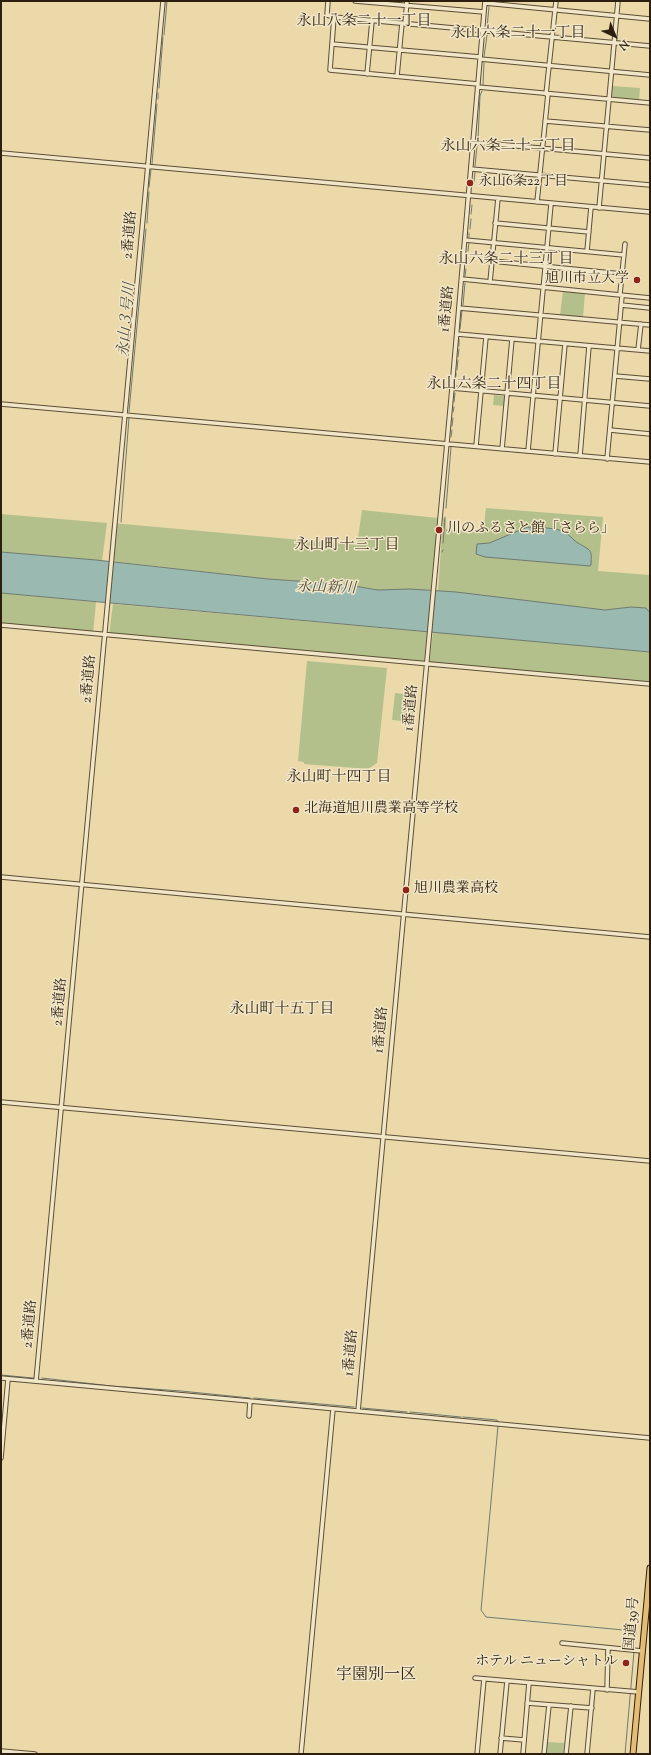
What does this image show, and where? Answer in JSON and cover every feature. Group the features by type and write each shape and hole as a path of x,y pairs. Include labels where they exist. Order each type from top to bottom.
{"highway":[{"name":"国道39号","path":"633,1754 650,1568"}],"street":[{"name":"2番道路","path":"36,1381 163,1"},
{"path":"328,1 327,15 334,17 650,46"},
{"path":"355,1 407,3 484,12"},
{"path":"537,202 546,121 549,66 556,1"},
{"path":"599,208 618,1"},
{"path":"485,2 650,19"},
{"name":"1番道路","path":"358,1411 462,279 485,2"},
{"path":"397,76 407,3"},
{"path":"334,17 330,70 397,76 547,94 650,103"},
{"path":"367,74 372,20"},
{"path":"332,44 650,75"},
{"path":"546,121 650,130"},
{"path":"473,142 650,158"},
{"path":"1,153 650,212"},
{"path":"471,169 650,185"},
{"path":"490,282 498,198"},
{"path":"528,451 551,204"},
{"path":"587,251 591,207"},
{"path":"495,223 588,232"},
{"path":"465,240 624,255"},
{"path":"607,459 625,244"},
{"path":"492,261 622,274"},
{"path":"462,279 650,298"},
{"path":"621,305 650,308"},
{"path":"459,308 650,325"},
{"path":"638,350 641,324"},
{"path":"457,334 650,352"},
{"path":"476,446 486,336"},
{"path":"502,449 512,339"},
{"path":"554,454 565,344"},
{"path":"580,456 589,346"},
{"path":"615,376 650,379"},
{"path":"452,388 650,406"},
{"path":"1,404 650,462"},
{"path":"610,430 650,434"},
{"path":"1,625 427,665 650,684"},
{"path":"1,877 650,937"},
{"path":"1,1102 650,1160"},
{"path":"1,1378 147,1393 250,1401 650,1438"},
{"path":"1,1458 8,1379"},
{"path":"249,1416 250,1401"},
{"path":"301,1754 333,1409"},
{"path":"562,1644 642,1651"},
{"path":"607,1690 608,1648"},
{"path":"475,1678 639,1692"},
{"path":"477,1754 484,1679"},
{"path":"500,1754 507,1681"},
{"path":"523,1754 529,1683"},
{"path":"587,1754 593,1689"},
{"path":"527,1703 592,1708"},
{"path":"544,1754 549,1705"},
{"path":"566,1754 571,1706"},
{"path":"501,1738 524,1740"},
{"path":"1,1751 35,1754"}],"green space":[{"path":"612,86 640,88 639,100 613,97"},
{"path":"563,291 585,293 583,317 560,315"},
{"path":"494,395 505,397 504,406 493,405"},
{"path":"486,508 603,517 598,571 650,575 650,613 646,608 631,607 605,610 438,591 443,518 446,519 446,529 483,533"},
{"path":"362,510 438,518 431,590 378,590 342,584 268,579 109,561 112,523 357,545"},
{"path":"1,514 107,523 102,561 1,552"},
{"path":"1,593 96,602 93,634 1,625"},
{"path":"113,604 427,632 424,664 109,635"},
{"path":"433,632 650,652 650,684 429,665"},
{"path":"307,661 387,668 377,763 368,769 304,764 304,762 298,761"},
{"path":"395,693 415,695 412,722 392,720"},
{"path":"547,1742 564,1743 563,1754 546,1754"}],"water":[{"path":"528,527 553,529 566,533 590,551 591,565 485,557 476,554 477,544 489,543"},
{"name":"永山新川","path":"1,552 96,560 268,579 342,584 378,590 410,589 456,592 605,610 631,607 646,608 650,613 650,652 1,593"}],"waterway":[{"name":"永山３号川","path":"164,35 167,1"},
{"path":"487,28 489,7"},
{"path":"484,57 487,35"},
{"name":"永山３号川","path":"159,88 163,37"},
{"path":"483,85 484,63"},
{"path":"478,139 480,96 482,91"},
{"name":"永山３号川","path":"158,93 158,99"},
{"name":"永山３号川","path":"152,164 157,104"},
{"path":"475,166 477,146"},
{"name":"永山３号川","path":"149,187 151,170"},
{"path":"474,182 475,172"},
{"name":"永山３号川","path":"147,223 149,192"},
{"path":"471,214 472,205"},
{"path":"470,229 471,219"},
{"name":"永山３号川","path":"129,412 146,229"},
{"path":"468,251 469,242"},
{"path":"466,263 468,258"},
{"path":"465,276 466,269"},
{"path":"463,305 465,283"},
{"path":"460,329 462,311"},
{"path":"459,339 459,346"},
{"path":"458,357 459,349"},
{"path":"457,370 458,360"},
{"path":"455,384 456,380"},
{"path":"454,402 455,393"},
{"path":"453,412 454,407"},
{"name":"永山３号川","path":"121,522 129,418"},
{"path":"452,426 453,418"},
{"path":"451,437 452,430"},
{"path":"446,508 451,447"},
{"path":"443,543 445,517"},
{"path":"1,1375 33,1378"},
{"path":"42,1378 111,1386 250,1398"},
{"path":"254,1398 354,1407"},
{"path":"362,1408 407,1412"},
{"path":"410,1412 461,1417"},
{"path":"463,1417 497,1420 498,1422"},
{"path":"498,1426 481,1610 486,1617 634,1631 636,1632 634,1649"},
{"path":"625,1754 634,1652"}],"place":[{"name":"永山6条22丁目","path":"470,183"},
{"name":"旭川市立大学","path":"637,280"},
{"name":"川のふるさと館「さらら」","path":"439,530"},
{"name":"北海道旭川農業高等学校","path":"296,810"},
{"name":"旭川農業高校","path":"406,890"},
{"name":"ホテル ニューシャトル","path":"626,1663"}],"district":[{"name":"永山八条二十一丁目","path":"364,22"},
{"name":"永山六条二十一丁目","path":"518,34"},
{"name":"永山六条二十二丁目","path":"508,147"},
{"name":"永山六条二十三丁目","path":"506,260"},
{"name":"永山六条二十四丁目","path":"494,385"},
{"name":"永山町十三丁目","path":"347,546"},
{"name":"永山町十四丁目","path":"339,778"},
{"name":"永山町十五丁目","path":"282,1010"},
{"name":"宇園別一区","path":"376,1676"}]}
